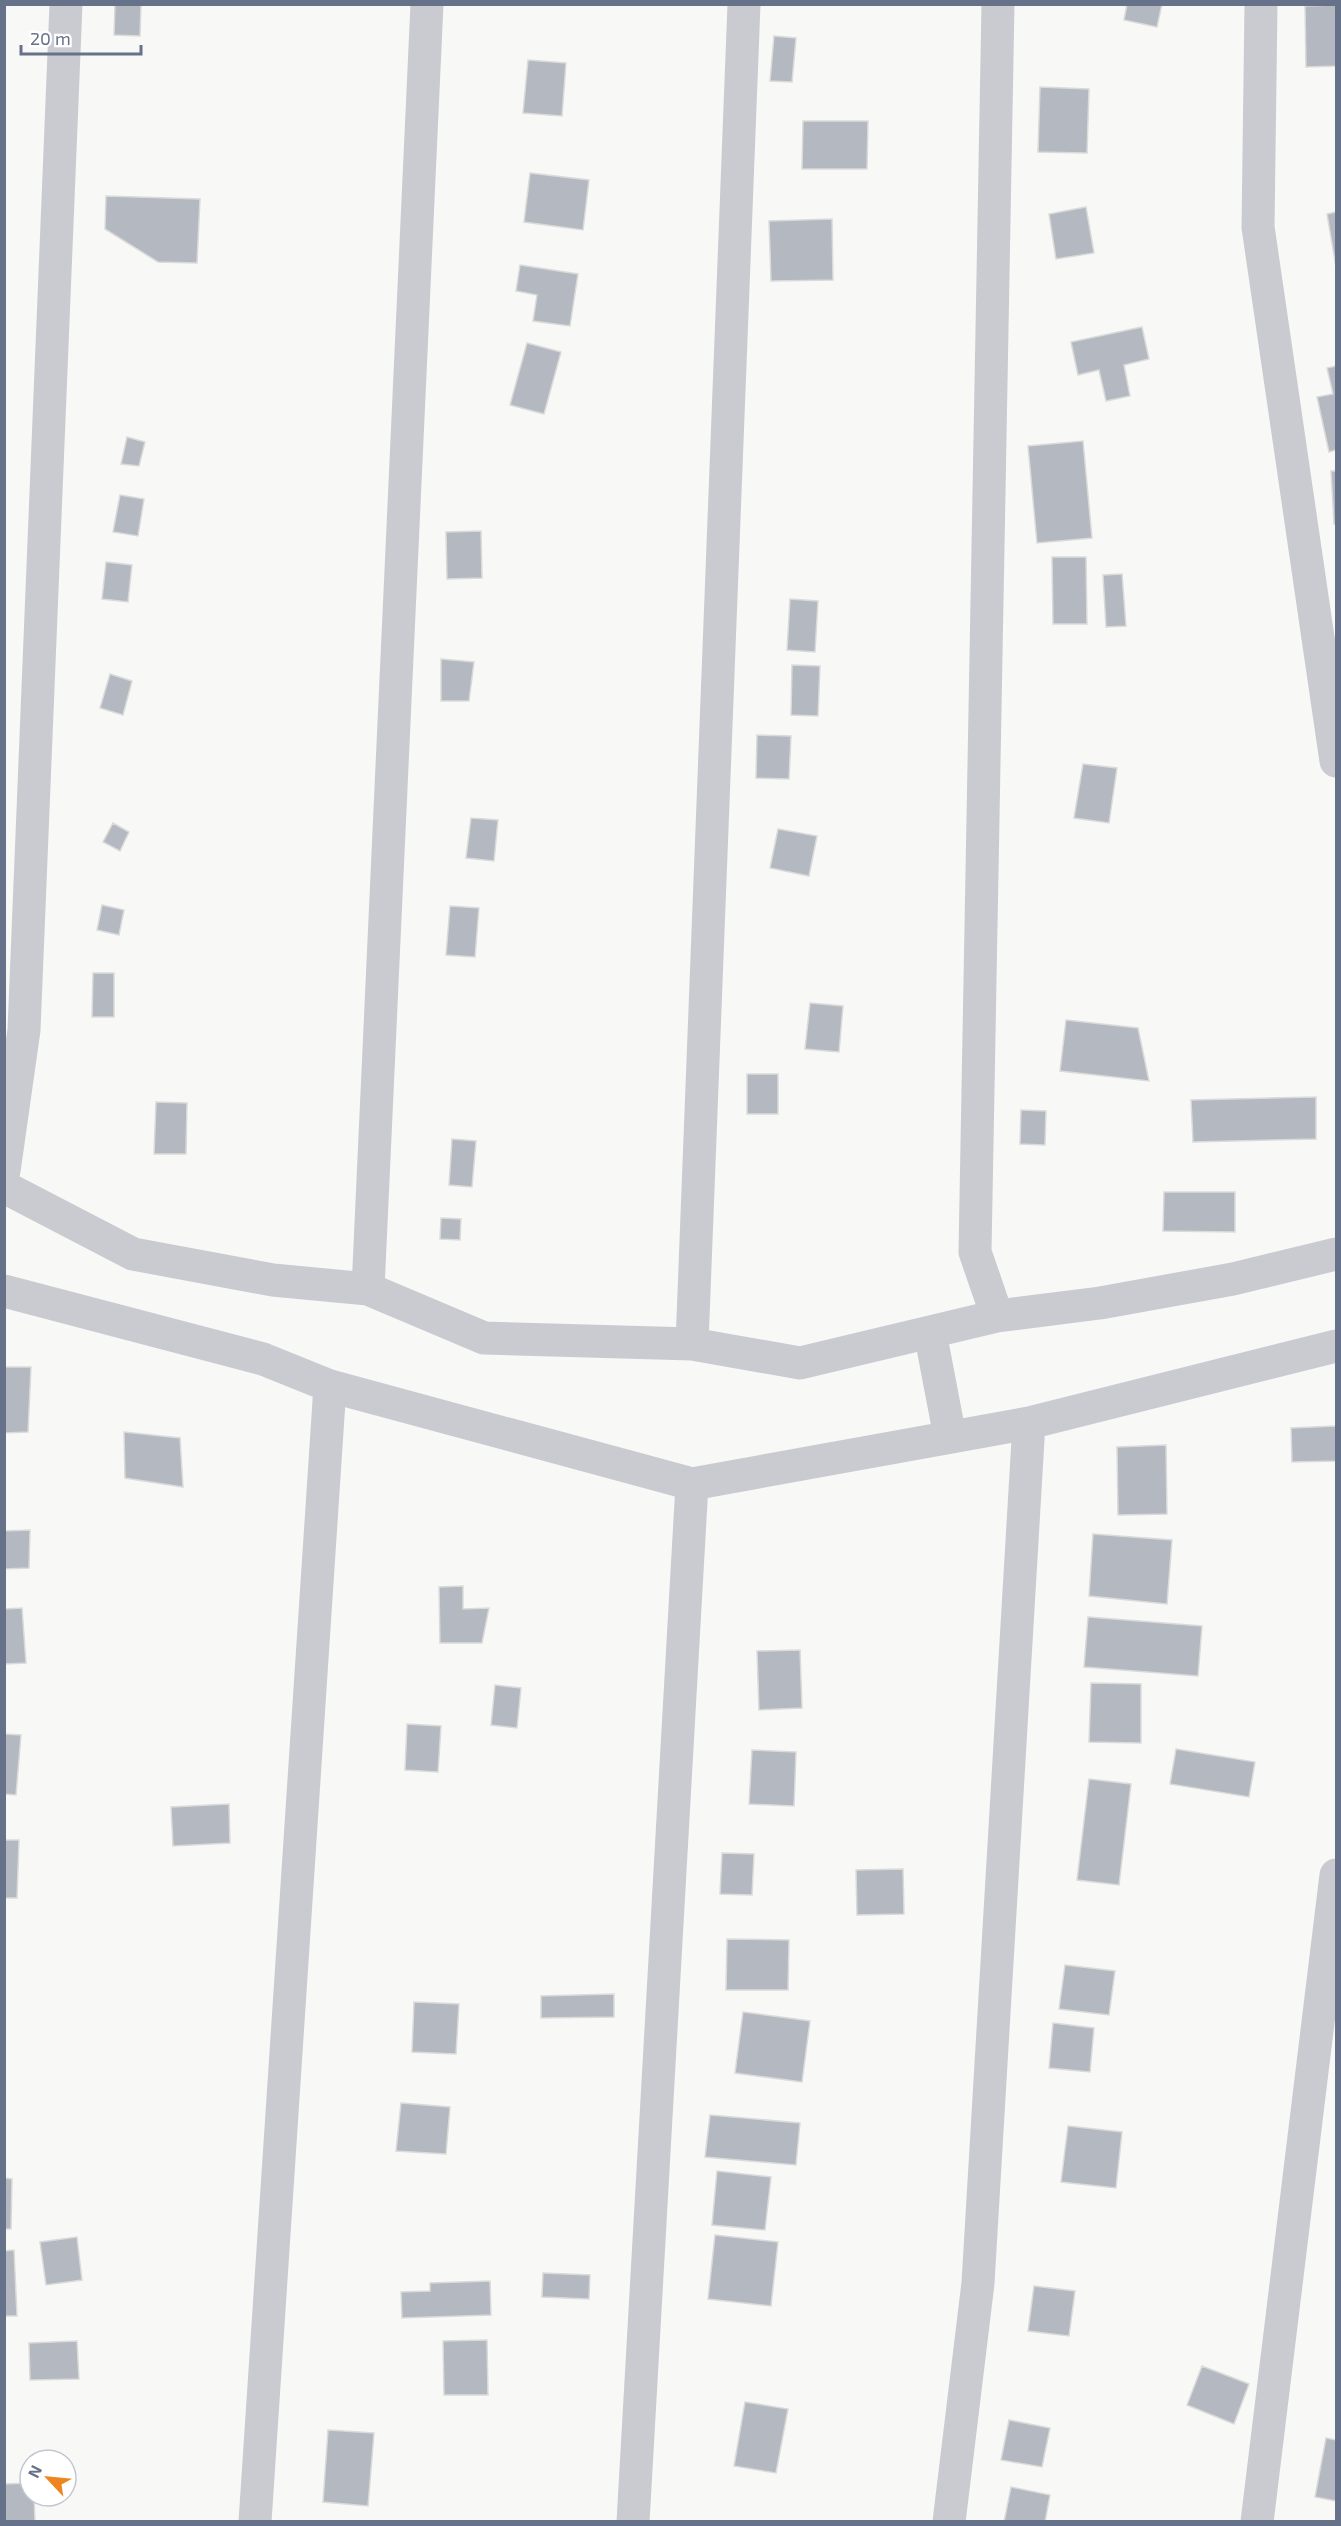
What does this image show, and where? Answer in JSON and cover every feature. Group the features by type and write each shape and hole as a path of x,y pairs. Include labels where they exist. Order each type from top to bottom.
{"street":[{"path":"4,1171 24,1030 66,4"},
{"path":"368,1289 427,4"},
{"path":"692,1344 744,4"},
{"path":"997,1316 975,1252 998,4"},
{"path":"1261,4 1258,227 1336,761"},
{"path":"4,1187 133,1254 273,1280 368,1289 484,1338 692,1344 800,1363 997,1316 1100,1303 1211,1283 1336,1254"},
{"path":"4,1291 263,1359 330,1386 692,1484 1029,1423 1336,1346"},
{"path":"930,1332 950,1437"},
{"path":"255,2522 330,1386"},
{"path":"949,2522 978,2283 1029,1423"},
{"path":"633,2522 692,1484"},
{"path":"1257,2522 1336,1875"}],"building":[{"path":"115,4 141,4 140,36 114,35"},
{"path":"1127,4 1162,4 1157,27 1124,20"},
{"path":"1336,5 1336,66 1306,67 1305,6"},
{"path":"774,36 796,38 792,82 770,81"},
{"path":"528,60 566,63 562,116 523,113"},
{"path":"1040,87 1089,89 1087,153 1038,152"},
{"path":"803,121 868,121 867,169 802,169"},
{"path":"530,173 589,180 583,230 524,222"},
{"path":"106,196 200,199 197,263 158,262 105,229"},
{"path":"1086,207 1094,253 1056,259 1049,214"},
{"path":"1336,212 1336,267 1327,214"},
{"path":"832,219 833,280 771,281 769,221"},
{"path":"520,265 578,274 570,326 533,321 537,295 516,291"},
{"path":"1142,327 1149,359 1124,365 1130,396 1106,401 1099,370 1078,375 1071,342"},
{"path":"527,343 561,352 544,414 510,405"},
{"path":"1336,366 1336,450 1329,452 1317,397 1333,394 1327,368"},
{"path":"127,437 145,442 139,466 121,464"},
{"path":"1083,441 1092,538 1037,543 1028,446"},
{"path":"1331,471 1336,471 1336,524 1334,524"},
{"path":"120,495 144,499 138,536 113,532"},
{"path":"481,531 482,578 447,579 446,532"},
{"path":"1052,557 1086,557 1087,624 1053,624"},
{"path":"106,562 132,565 128,602 102,599"},
{"path":"1122,574 1126,626 1106,627 1103,575"},
{"path":"790,599 818,601 815,652 787,650"},
{"path":"441,659 474,662 469,701 441,701"},
{"path":"792,665 820,666 818,716 791,715"},
{"path":"110,674 132,681 123,715 100,708"},
{"path":"757,735 791,736 789,779 756,778"},
{"path":"1083,764 1117,768 1109,823 1074,818"},
{"path":"471,818 498,820 494,861 466,858"},
{"path":"113,823 129,832 120,851 103,842"},
{"path":"778,829 817,836 809,876 770,868"},
{"path":"102,905 124,910 119,935 97,930"},
{"path":"450,906 479,908 475,957 446,955"},
{"path":"93,973 114,973 114,1017 92,1017"},
{"path":"810,1003 843,1006 839,1052 805,1049"},
{"path":"1066,1020 1138,1028 1149,1081 1060,1071"},
{"path":"747,1074 778,1074 778,1114 747,1114"},
{"path":"1316,1097 1316,1139 1193,1142 1191,1100"},
{"path":"156,1102 187,1103 186,1154 154,1154"},
{"path":"1021,1110 1046,1111 1045,1145 1020,1144"},
{"path":"452,1139 476,1141 472,1187 449,1185"},
{"path":"1164,1192 1235,1192 1235,1232 1163,1231"},
{"path":"441,1218 461,1219 460,1240 440,1239"},
{"path":"4,1367 31,1367 28,1432 4,1433"},
{"path":"1336,1426 1336,1461 1292,1462 1291,1428"},
{"path":"124,1432 180,1438 183,1487 125,1478"},
{"path":"1166,1445 1167,1514 1118,1515 1117,1447"},
{"path":"30,1530 29,1568 4,1569 4,1531"},
{"path":"1093,1534 1172,1540 1167,1604 1089,1596"},
{"path":"463,1586 463,1609 489,1608 482,1643 440,1643 439,1587"},
{"path":"22,1608 26,1663 4,1664 4,1609"},
{"path":"1088,1617 1202,1626 1198,1676 1084,1667"},
{"path":"800,1650 802,1708 759,1710 757,1651"},
{"path":"1091,1683 1141,1684 1141,1743 1089,1742"},
{"path":"495,1685 521,1688 517,1728 491,1725"},
{"path":"407,1724 441,1726 438,1772 405,1770"},
{"path":"4,1734 21,1735 16,1795 4,1794"},
{"path":"1176,1749 1255,1762 1249,1797 1170,1784"},
{"path":"752,1750 796,1752 794,1806 749,1804"},
{"path":"1089,1779 1131,1784 1119,1885 1077,1880"},
{"path":"229,1804 230,1843 173,1846 171,1807"},
{"path":"4,1840 19,1840 17,1898 4,1898"},
{"path":"722,1853 754,1854 752,1895 720,1894"},
{"path":"903,1869 904,1914 857,1915 856,1870"},
{"path":"727,1939 789,1940 788,1990 726,1990"},
{"path":"1065,1965 1115,1971 1109,2015 1059,2009"},
{"path":"614,1994 614,2017 541,2018 541,1996"},
{"path":"414,2002 459,2004 456,2054 412,2052"},
{"path":"743,2012 810,2021 802,2082 735,2073"},
{"path":"1053,2023 1094,2028 1090,2072 1049,2068"},
{"path":"401,2103 450,2107 446,2154 396,2151"},
{"path":"710,2115 800,2123 796,2165 705,2157"},
{"path":"1068,2126 1122,2132 1116,2188 1061,2182"},
{"path":"717,2171 771,2177 765,2230 712,2225"},
{"path":"4,2178 12,2179 11,2229 4,2229"},
{"path":"715,2235 778,2242 771,2306 708,2299"},
{"path":"77,2237 82,2280 46,2285 40,2242"},
{"path":"14,2250 17,2316 4,2316 4,2251"},
{"path":"543,2273 590,2275 589,2299 542,2297"},
{"path":"490,2281 491,2315 402,2318 401,2292 430,2291 430,2283"},
{"path":"1034,2286 1075,2291 1069,2336 1028,2331"},
{"path":"487,2340 488,2395 444,2395 443,2341"},
{"path":"77,2341 79,2379 30,2380 29,2343"},
{"path":"1202,2366 1249,2384 1234,2424 1187,2405"},
{"path":"745,2402 788,2409 776,2473 734,2466"},
{"path":"1009,2420 1050,2428 1042,2467 1001,2460"},
{"path":"328,2430 374,2433 368,2506 323,2502"},
{"path":"1326,2438 1336,2440 1336,2501 1315,2497"},
{"path":"18,2483 18,2508 34,2508 35,2522 4,2522 4,2484"},
{"path":"1011,2487 1050,2495 1045,2522 1004,2522"}]}
